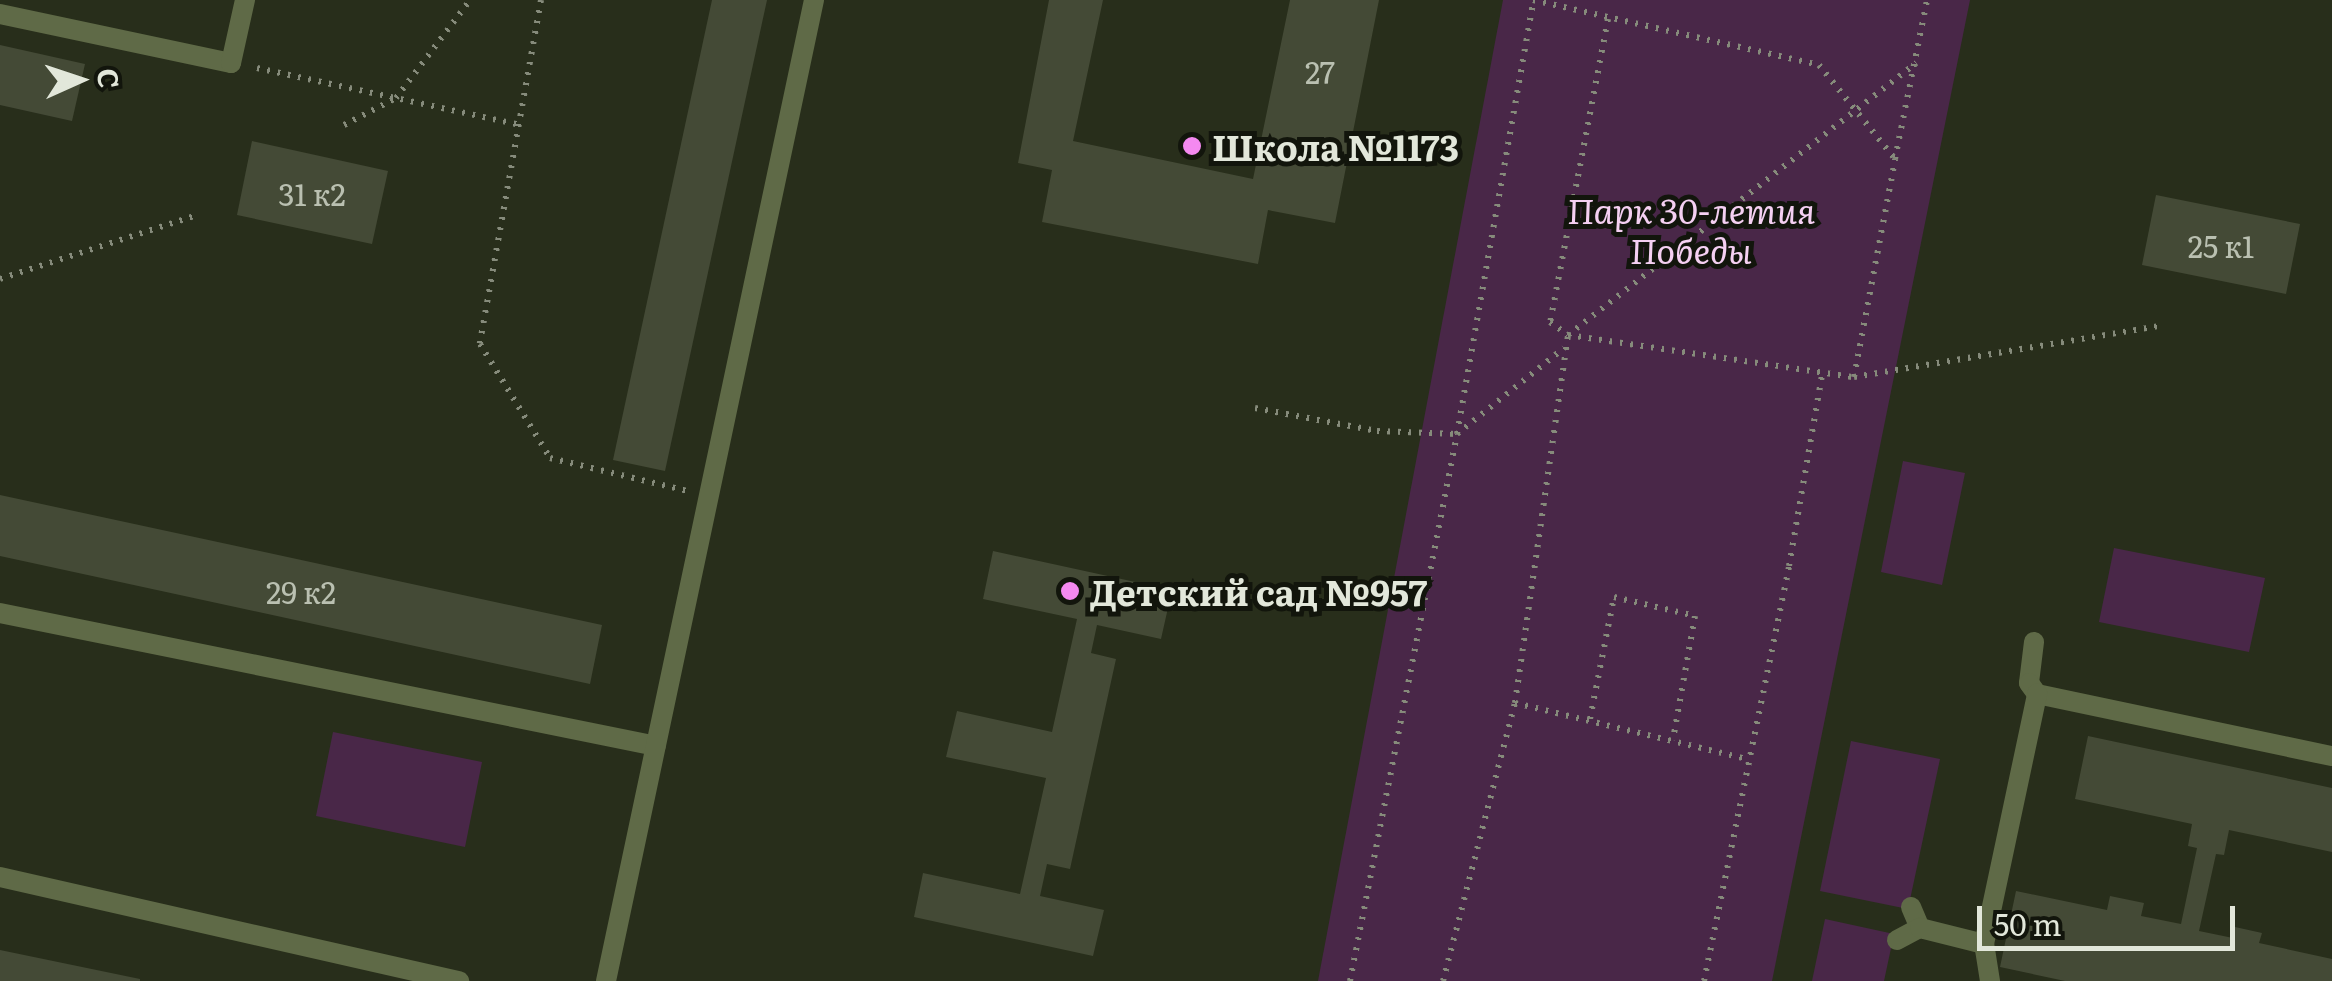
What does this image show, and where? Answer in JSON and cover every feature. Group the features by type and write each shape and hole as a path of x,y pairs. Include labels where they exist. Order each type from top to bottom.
{"lane":[{"path":"0,14 231,63 246,0"},
{"path":"606,981 814,0"},
{"path":"0,612 656,746"},
{"path":"2034,642 2029,682 2038,694 2332,756"},
{"path":"1990,981 1984,944 2038,694"},
{"path":"0,877 458,981"},
{"path":"1911,907 1920,928"},
{"path":"1897,940 1920,928 1984,944"}],"path":[{"path":"344,125 396,98 470,0"},
{"path":"541,0 480,344 550,458 709,496"},
{"path":"1854,377 1927,0"},
{"path":"1350,981 1457,434 1533,1 1818,65 1896,159"},
{"path":"1608,19 1550,322 1568,335 1854,377 2160,326"},
{"path":"231,63 517,124"},
{"path":"1442,981 1515,703 1568,335 1916,63"},
{"path":"0,279 197,215"},
{"path":"1255,408 1377,431 1457,434 1565,347"},
{"path":"1704,981 1789,566 1823,370"},
{"path":"1590,718 1614,597 1695,616 1672,740"},
{"path":"1515,703 1590,718 1747,759"}],"green space":[{"name":"Парк 30-летия Победы","path":"1503,0 1970,0 1772,981 1318,981"},
{"path":"1903,461 1965,473 1942,585 1881,572"},
{"path":"2114,548 2265,578 2249,652 2099,622"},
{"path":"333,732 482,762 465,847 316,816"},
{"path":"1851,741 1940,759 1908,909 1820,891"},
{"path":"1825,919 1894,934 1884,981 1812,981"}],"building":[{"path":"712,0 767,0 665,471 613,460"},
{"path":"1049,0 1103,0 1073,141 1253,179 1290,0 1379,0 1335,223 1268,210 1258,264 1042,222 1052,170 1018,163"},
{"path":"0,45 85,64 72,121 0,105"},
{"path":"252,141 388,171 372,244 237,215"},
{"path":"2156,195 2300,224 2286,294 2142,265"},
{"path":"0,495 602,625 590,684 0,556"},
{"path":"993,551 1172,590 1161,639 1097,625 1091,653 1116,659 1070,869 1047,864 1040,896 1104,910 1093,956 914,917 923,873 1020,894 1046,778 946,757 957,711 1052,732 1077,619 983,599"},
{"path":"2088,736 2332,788 2332,852 2229,830 2224,855 2216,854 2199,931 2233,938 2235,927 2262,933 2259,943 2332,959 2332,981 2065,981 2000,967 2016,891 2107,910 2110,896 2144,903 2141,916 2181,924 2197,848 2188,846 2192,824 2075,799"},
{"path":"0,950 140,979 140,981 0,981"}],"place":[{"name":"Школа №1173","path":"1192,146"},
{"name":"Детский сад №957","path":"1070,591"}]}
